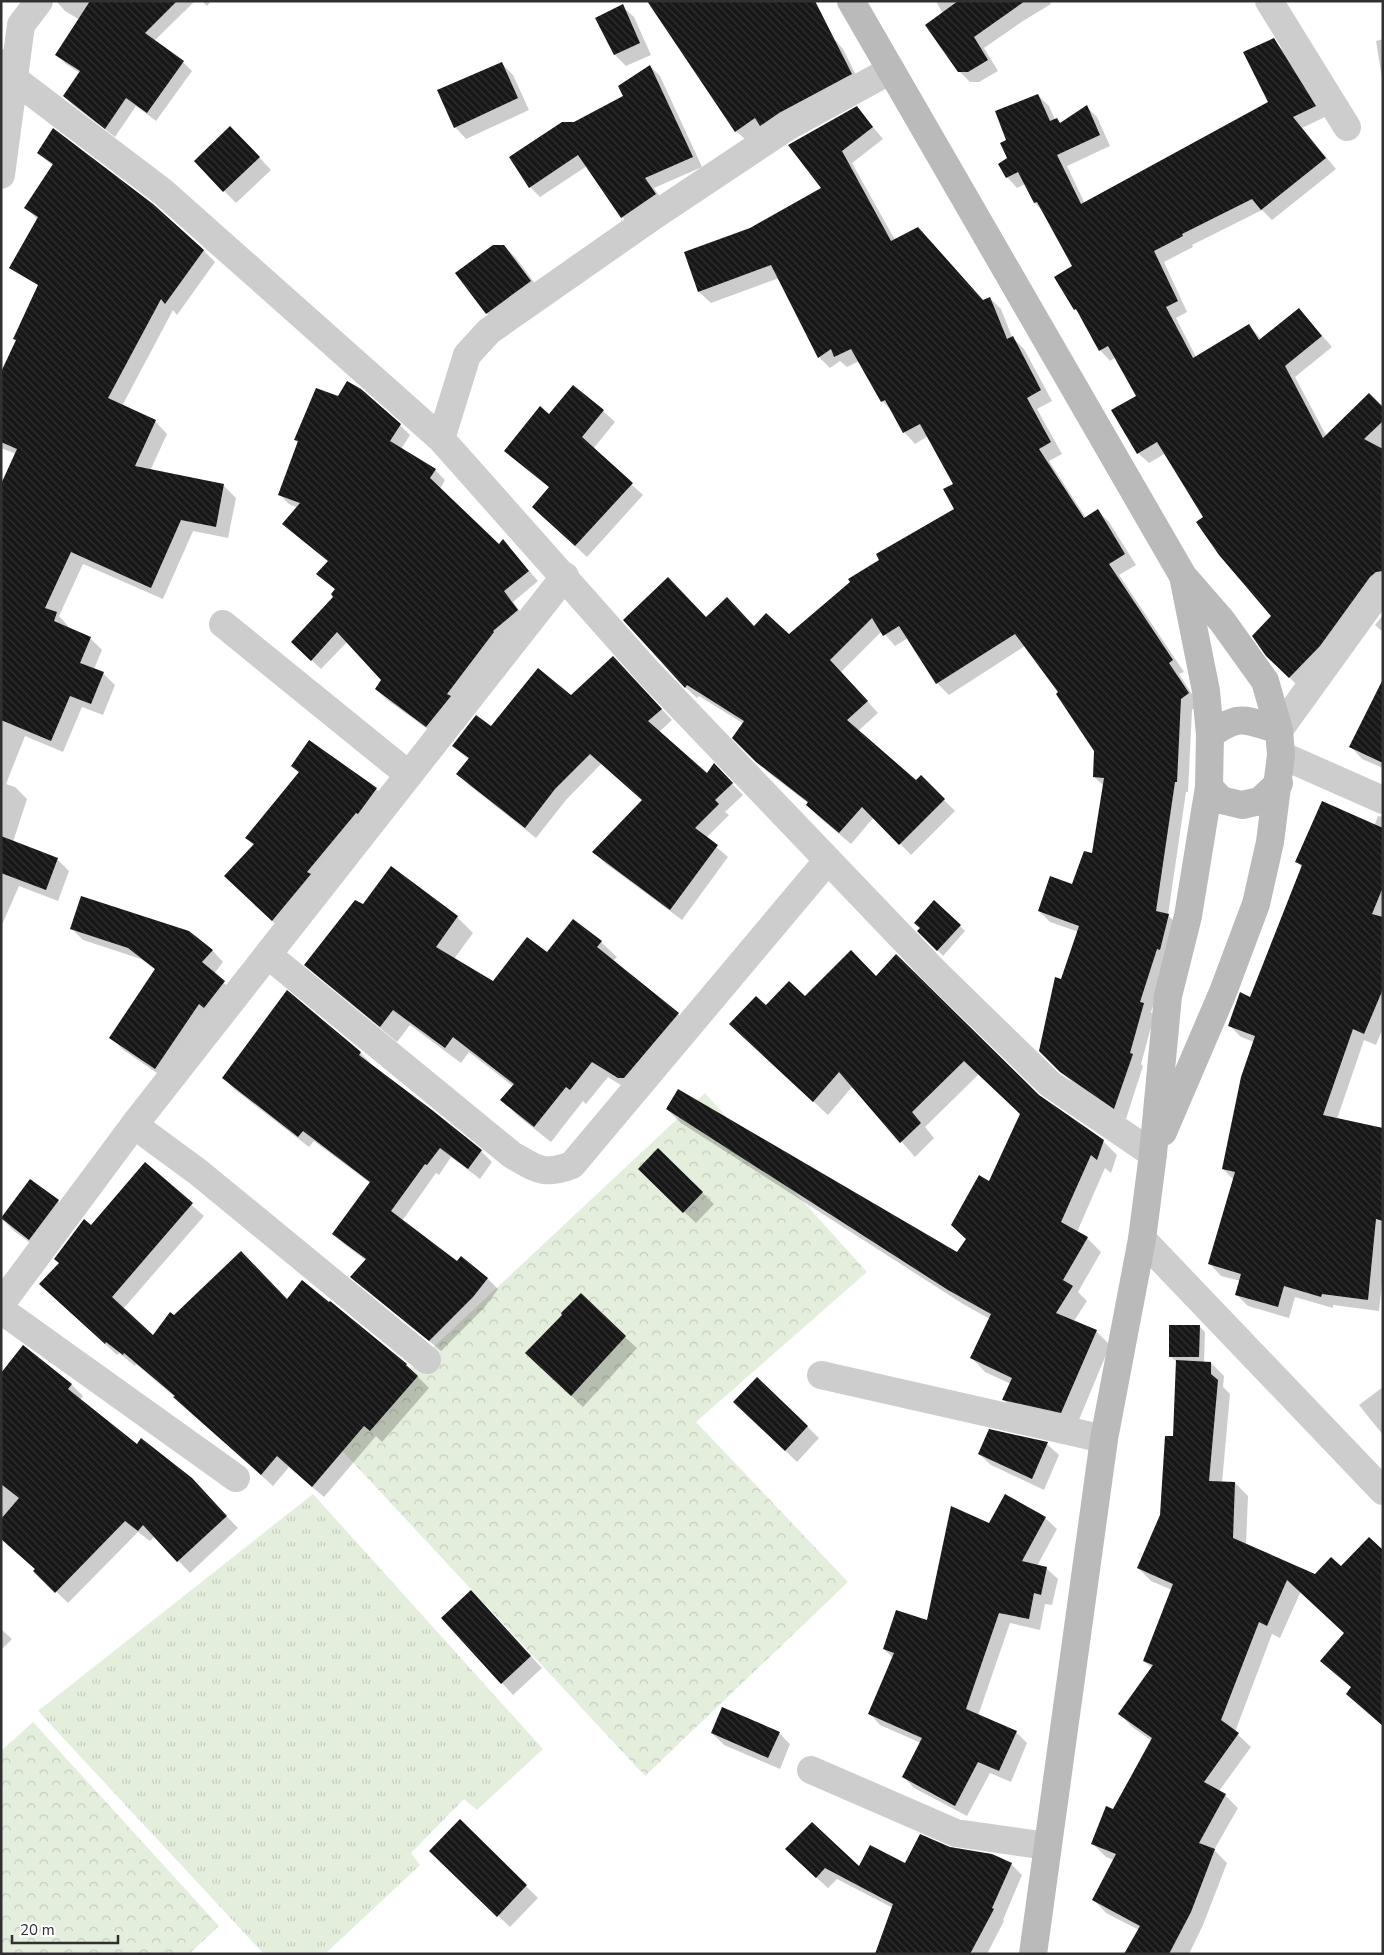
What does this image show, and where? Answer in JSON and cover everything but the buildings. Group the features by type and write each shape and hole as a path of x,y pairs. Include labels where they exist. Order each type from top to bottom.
{"main road":[{"path":"851,1 1183,576 1222,621 1265,681 1280,742 1279,783 1270,842 1256,904 1223,992 1153,1154"},
{"path":"1033,1954 1104,1440 1142,1239 1153,1154 1168,996 1188,916 1209,787 1210,736 1206,691 1183,576"},
{"path":"1210,736 1226,724 1239,720 1280,742"},
{"path":"1209,787 1221,800 1242,805 1260,801 1279,783"}],"street":[{"path":"1,175 7,71 20,25 38,1"},
{"path":"1269,1 1347,127"},
{"path":"441,439 467,355 488,331 787,126 891,70"},
{"path":"7,71 163,192 441,439 565,576 648,672 934,972 1050,1084 1153,1154"},
{"path":"1,1304 134,1125 565,576"},
{"path":"1383,586 1280,742 1383,800"},
{"path":"223,624 409,775"},
{"path":"268,955 512,1155 538,1169 554,1172 572,1165 828,860"},
{"path":"134,1125 198,1172 428,1360"},
{"path":"1142,1239 1383,1491"},
{"path":"1,1310 236,1478"},
{"path":"821,1375 1104,1440"},
{"path":"810,1770 956,1833 1047,1846"}],"green space":[{"path":"705,1093 867,1272 696,1422 848,1582 645,1776 333,1441"},
{"path":"313,1494 543,1749 477,1810 464,1799 411,1853 420,1865 325,1954 264,1954 38,1711"},
{"path":"33,1722 219,1926 189,1954 1,1954 1,1751"}]}
